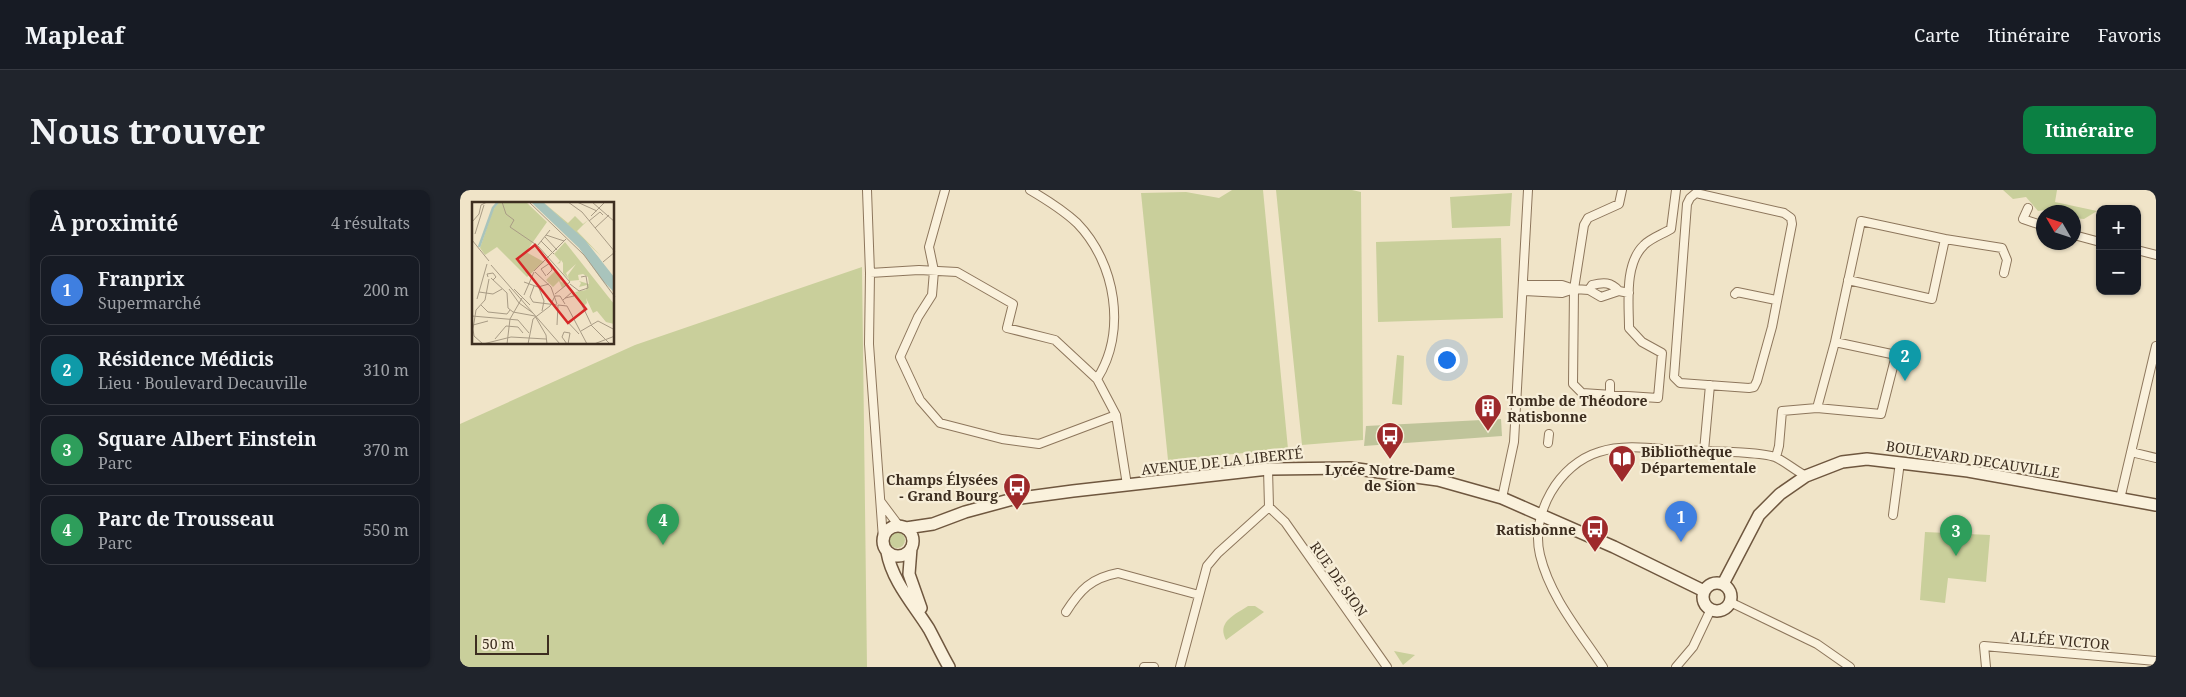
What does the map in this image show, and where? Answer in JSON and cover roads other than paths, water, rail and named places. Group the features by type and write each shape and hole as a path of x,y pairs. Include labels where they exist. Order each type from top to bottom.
{"street":[{"path":"867,190 870,273 869,344 881,502 880,526 888,561 949,667"},
{"path":"945,190 929,247 934,272 932,294 918,317 900,357 920,400 940,423 1002,439 1039,444 1116,415"},
{"path":"1030,190 1064,212 1078,224 1106,269 1114,316 1114,339 1110,354 1097,379"},
{"path":"1502,498 1514,442 1517,410 1528,190"},
{"path":"1622,190 1619,204 1588,218 1584,225 1574,289 1573,384 1582,393 1658,398 1662,353 1642,342 1629,328 1629,293 1633,263 1644,245 1671,229 1676,190"},
{"path":"1700,193 1784,214 1791,218 1792,224 1772,327 1758,381 1754,387 1710,386 1680,383 1674,377 1687,204 1692,195 1700,193"},
{"path":"2028,208 2023,219 2036,223"},
{"path":"1817,408 1835,342 1861,221 1945,239 2002,248 2007,260 2004,274"},
{"path":"2081,237 2096,241"},
{"path":"1848,280 1932,299 1945,239"},
{"path":"2141,251 2156,255"},
{"path":"870,273 919,270 957,272 1013,304 1007,328 1055,340 1097,379 1116,415 1127,485"},
{"path":"1589,290 1592,285 1603,282 1614,285 1619,291"},
{"path":"1523,288 1562,285 1574,289 1589,290 1601,297 1619,291 1629,293"},
{"path":"1735,294 1737,292 1776,300"},
{"path":"1776,457 1780,446 1782,411 1817,408 1881,414 1896,355 1835,342"},
{"path":"2120,498 2156,346"},
{"path":"1574,366 1583,367"},
{"path":"1610,384 1610,394"},
{"path":"1704,451 1710,386"},
{"path":"1517,410 1527,410"},
{"path":"1603,667 1554,594 1540,555 1538,537 1542,514 1555,486 1568,471 1582,459 1600,451 1629,447 1776,457 1806,476"},
{"path":"2131,452 2156,458"},
{"name":"BOULEVARD DECAUVILLE","path":"1723,584 1759,516 1780,494 1806,476 1842,462 1867,459 1968,471 2156,505"},
{"path":"1894,516 1900,462"},
{"name":"AVENUE DE LA LIBERTÉ","path":"902,527 934,524 965,512 1013,499 1127,485 1268,469 1328,467 1380,471 1438,480 1502,498 1542,514 1704,591"},
{"path":"1180,667 1207,566 1218,553 1269,507 1268,469"},
{"path":"881,502 902,527 912,535 908,574 928,629"},
{"name":"RUE DE SION","path":"1269,507 1285,522 1387,667"},
{"name":"AVENUE DE LA LIBERTÉ","path":"912,546 934,524"},
{"path":"883,539 888,530 902,527"},
{"path":"887,552 900,556 912,546"},
{"path":"1066,612 1079,592 1090,583 1106,575 1118,573 1199,595"},
{"path":"1714,583 1723,584 1730,592 1730,602 1720,610 1711,609 1704,601 1704,591 1714,583"},
{"path":"1730,602 1817,644 1850,667"},
{"path":"1676,667 1693,647 1711,609"},
{"name":"ALLÉE VICTOR","path":"1986,667 1984,646 2156,661"}],"place":[{"name":"Résidence Médicis","path":"1905,381"},
{"name":"Tombe de Théodore Ratisbonne","path":"1488,432"},
{"name":"Lycée Notre-Dame de Sion","path":"1390,460"},
{"name":"Bibliothèque Départementale","path":"1622,483"},
{"name":"Champs Élysées - Grand Bourg","path":"1017,511"},
{"name":"Franprix","path":"1681,542"},
{"name":"Parc de Trousseau","path":"663,545"},
{"name":"Ratisbonne","path":"1595,553"},
{"name":"Square Albert Einstein","path":"1956,556"}]}
